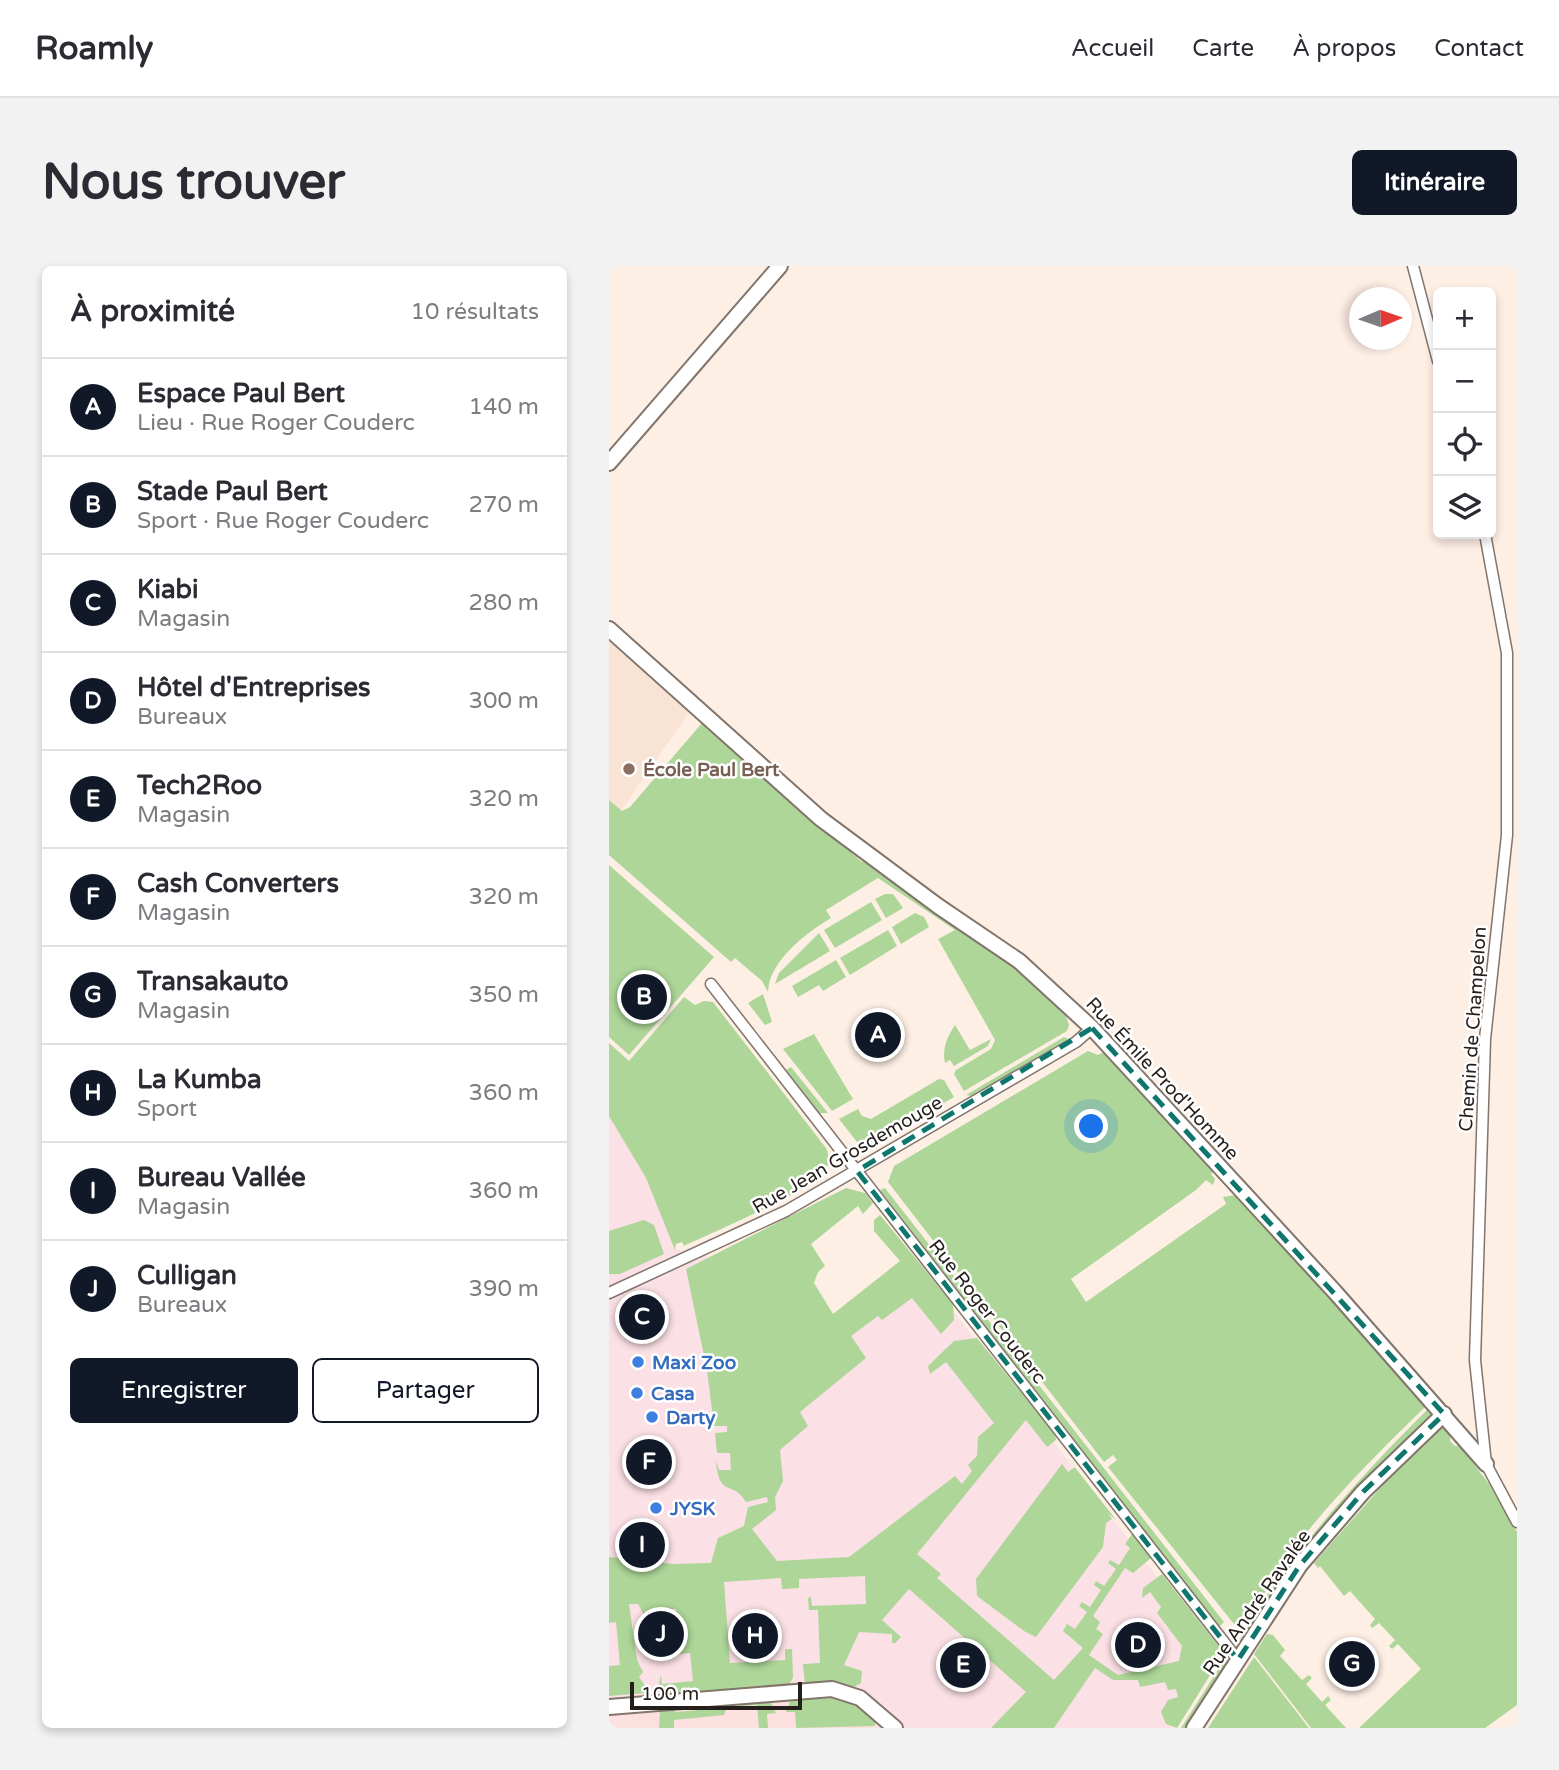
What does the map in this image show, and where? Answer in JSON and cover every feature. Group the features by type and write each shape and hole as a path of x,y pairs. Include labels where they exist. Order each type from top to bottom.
{"street":[{"path":"609,463 780,266"},
{"path":"1413,266 1435,350"},
{"name":"Chemin de Champelon","path":"1486,539 1507,653 1507,835 1485,1039 1475,1360 1486,1464 1517,1522"},
{"name":"Rue Émile Prod'Homme","path":"609,629 821,819 938,906 1019,961 1092,1027 1444,1414 1486,1464"},
{"name":"Rue Roger Couderc","path":"711,984 1238,1660"},
{"name":"Rue Jean Grosdemouge","path":"609,1293 776,1216 1076,1042 1092,1027"},
{"name":"Rue André Ravalée","path":"1194,1728 1300,1565 1363,1492 1444,1414"},
{"path":"609,1707 832,1689 854,1695 895,1728"}],"highlighted area":[{"path":"1092,1028 1444,1414 1363,1492 1300,1565 1238,1660 857,1171"}],"shaded area":[{"name":"École Paul Bert","path":"609,637 690,711 609,828"},
{"path":"609,1116 646,1178 675,1249 735,1264 763,1393 918,1265 1218,1656 1171,1728 908,1728 861,1690 827,1677 609,1698"},
{"path":"827,1677 861,1690 908,1728 609,1728 609,1698"}],"green space":[{"path":"702,723 862,862 865,860 1002,953 1064,1010 1069,1025 1067,1031 964,1091 954,1074 956,1070 991,1049 995,1040 938,939 955,930 878,878 826,910 831,918 800,940 782,959 775,969 768,992 762,981 735,958 731,962 609,855 609,800 622,811 630,807"},
{"path":"609,865 714,957 629,1055 609,1037"},
{"path":"885,894 893,894 903,908 886,918 875,899"},
{"path":"871,902 882,920 835,948 824,930"},
{"path":"915,913 924,917 929,927 901,944 892,927"},
{"path":"888,930 897,946 850,975 840,958"},
{"path":"819,933 830,951 775,984 779,973"},
{"path":"836,960 846,977 823,991 819,985 798,997 792,986"},
{"path":"763,994 772,1022 765,1025 748,1003"},
{"path":"684,997 695,1005 704,1001 713,1002 826,1148 829,1161 826,1169 817,1178 802,1188 760,1211 684,1246 682,1242 676,1244 675,1250 646,1178 609,1116 609,1043 629,1061"},
{"path":"955,1025 970,1050 991,1039 988,1046 954,1066 950,1060 945,1063 944,1053"},
{"path":"814,1034 853,1099 832,1111 783,1049"},
{"path":"1064,1037 1068,1039 971,1096 966,1095"},
{"path":"1088,1051 1098,1055 1104,1052 1214,1171 1211,1174 1215,1179 1213,1185 1206,1180 1196,1190 1071,1279 1086,1302 1226,1204 1223,1197 1236,1195 1429,1403 1374,1457 1322,1514 1284,1562 1251,1614 1238,1629 1108,1467 1117,1460 1113,1455 1104,1462 888,1182 894,1166"},
{"path":"791,1067 828,1113 819,1113 786,1070"},
{"path":"939,1079 944,1080 954,1097 874,1144 857,1142 839,1119 858,1109 862,1116 871,1119"},
{"path":"846,1188 865,1193 873,1203 863,1214 858,1206 811,1244 825,1266 818,1272 814,1283 833,1314 900,1261 874,1231 874,1220 880,1215 953,1304 954,1320 941,1334 912,1298 882,1320 878,1316 851,1336 866,1358 800,1412 808,1426 780,1450 783,1481 775,1497 776,1510 752,1529 777,1561 849,1557 955,1476 962,1484 972,1471 968,1465 977,1456 978,1437 994,1423 946,1362 930,1374 928,1366 954,1341 977,1338 1055,1434 1056,1440 1047,1447 1026,1420 917,1554 941,1574 937,1578 1054,1680 1083,1648 1063,1631 1067,1624 1075,1629 1087,1612 1079,1606 1082,1602 1090,1607 1101,1590 1094,1585 1096,1581 1104,1586 1116,1569 1108,1563 1110,1560 1119,1565 1130,1548 1125,1544 1132,1534 1151,1558 1133,1573 1125,1568 1093,1616 1100,1622 1096,1629 1103,1634 1089,1655 1118,1675 1179,1661 1182,1646 1157,1613 1161,1607 1150,1592 1142,1598 1143,1588 1162,1574 1224,1653 1177,1728 1166,1724 1161,1712 1168,1700 1178,1697 1176,1689 1168,1690 1165,1682 1140,1687 1138,1680 1113,1680 1095,1668 1054,1728 991,1728 1026,1692 909,1589 882,1620 901,1637 895,1643 892,1643 892,1634 859,1632 844,1665 862,1671 861,1683 854,1687 805,1685 803,1664 820,1663 818,1610 809,1610 808,1598 811,1597 812,1606 866,1604 865,1576 799,1579 799,1588 782,1589 781,1578 724,1582 730,1663 785,1660 785,1649 792,1649 793,1678 788,1686 664,1696 658,1687 661,1675 662,1684 693,1681 690,1653 680,1654 676,1609 645,1611 645,1617 638,1604 629,1604 637,1660 643,1672 639,1677 648,1690 647,1693 609,1696 609,1666 620,1665 616,1622 609,1623 609,1557 674,1564 711,1563 718,1538 744,1526 748,1507 768,1502 767,1497 746,1502 741,1495 723,1485 720,1480 716,1460 719,1470 731,1470 730,1453 717,1453 715,1433 727,1432 727,1426 714,1426 707,1370 686,1269"},
{"path":"885,1188 1224,1622 1219,1627 880,1190"},
{"path":"644,1220 654,1225 664,1254 620,1274 609,1274 609,1231"},
{"path":"1431,1406 1429,1419 1377,1469 1332,1520 1289,1574 1248,1633 1240,1636 1282,1574 1328,1516"},
{"path":"1445,1425 1451,1432 1450,1441 1455,1446 1460,1446 1489,1484 1517,1532 1517,1705 1485,1728 1359,1728 1421,1669 1398,1644 1392,1649 1389,1646 1395,1640 1379,1623 1372,1628 1370,1625 1375,1619 1350,1591 1344,1596 1320,1566 1318,1568 1314,1563 1389,1478"},
{"path":"1062,1464 1068,1472 1075,1467 1117,1521 1108,1513 1112,1519 1106,1523 1103,1547 1036,1637 977,1596 976,1579"},
{"path":"1267,1634 1273,1635 1285,1650 1280,1656 1302,1680 1309,1675 1312,1678 1306,1684 1322,1702 1328,1696 1331,1700 1325,1705 1346,1728 1311,1728 1254,1654"},
{"path":"1226,1657 1227,1667 1189,1728 1181,1728"},
{"path":"1254,1657 1309,1728 1208,1728"},
{"path":"833,1696 854,1703 876,1721 875,1726 796,1728 795,1712 786,1712 791,1699"},
{"path":"770,1701 776,1713 767,1714 768,1728 759,1728 757,1705 740,1706 740,1704"},
{"path":"728,1703 724,1715 674,1720 674,1728 659,1728 660,1709 671,1707 676,1712 711,1709 715,1704"}],"place":[{"name":"École Paul Bert","path":"629,769"},
{"name":"Stade Paul Bert","path":"644,997"},
{"name":"Espace Paul Bert","path":"878,1035"},
{"name":"Kiabi","path":"642,1317"},
{"name":"Maxi Zoo","path":"638,1362"},
{"name":"Casa","path":"637,1393"},
{"name":"Darty","path":"652,1417"},
{"name":"Cash Converters","path":"649,1462"},
{"name":"JYSK","path":"656,1508"},
{"name":"Bureau Vallée","path":"642,1545"},
{"name":"Culligan","path":"661,1634"},
{"name":"La Kumba","path":"755,1636"},
{"name":"Hôtel d'Entreprises","path":"1138,1645"},
{"name":"Transakauto","path":"1352,1664"},
{"name":"Tech2Roo","path":"963,1665"}]}
